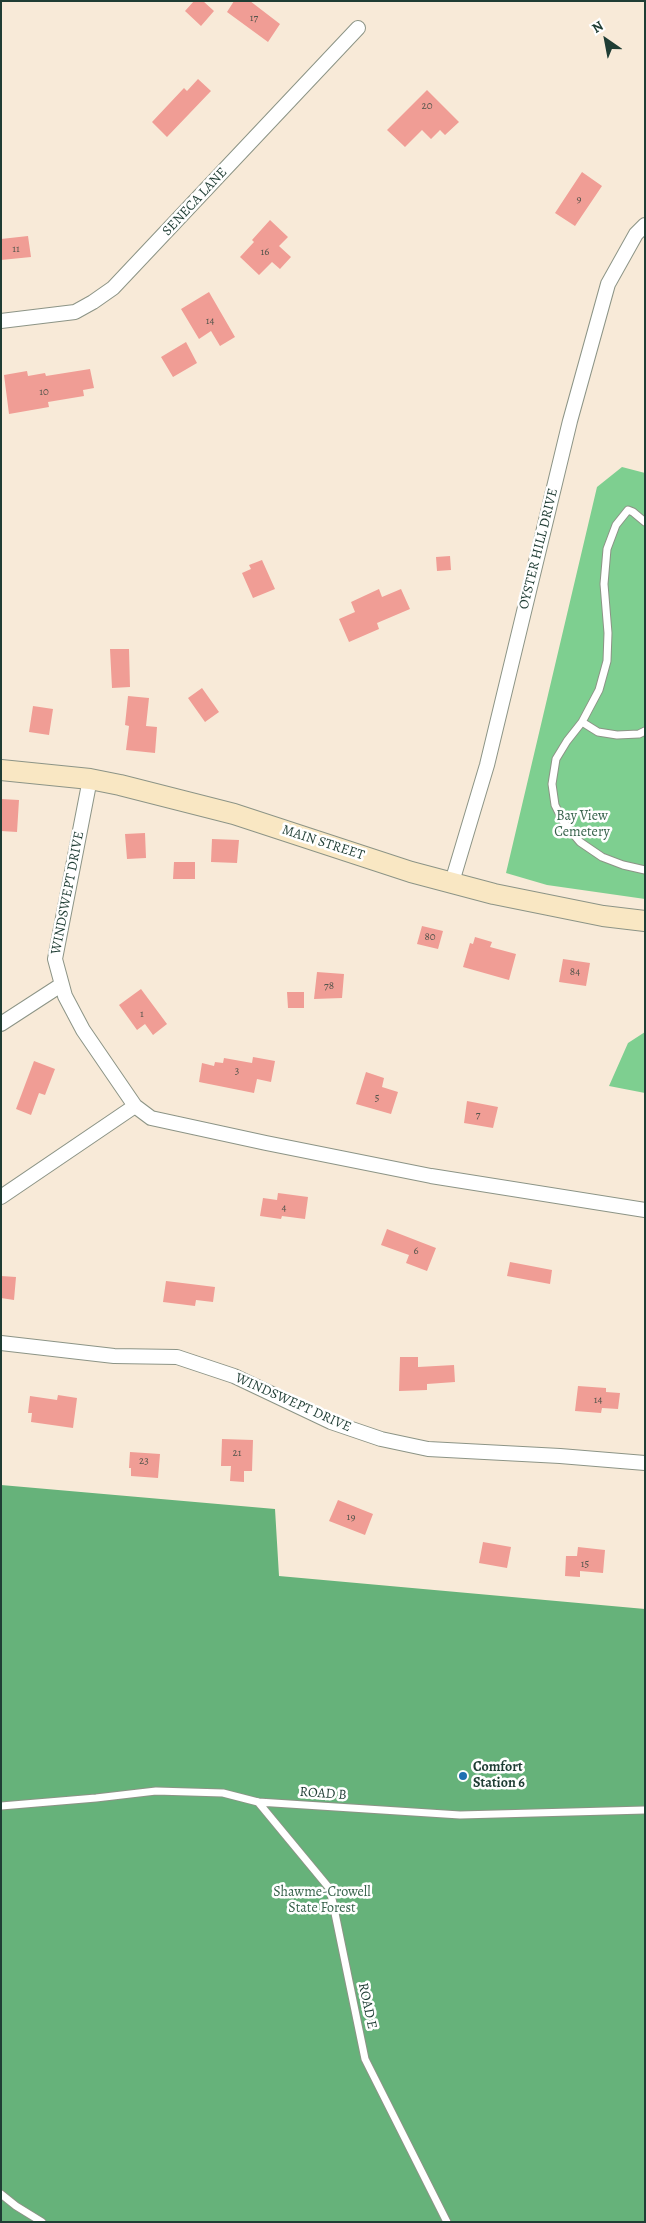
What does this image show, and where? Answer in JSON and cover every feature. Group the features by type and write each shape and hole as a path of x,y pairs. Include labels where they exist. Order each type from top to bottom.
{"main road":[{"name":"MAIN STREET","path":"1,770 90,779 234,814 411,872 494,894 603,916 645,921"}],"street":[{"name":"SENECA LANE","path":"1,321 75,312 113,288 358,28"},
{"name":"OYSTER HILL DRIVE","path":"452,882 487,765 570,421 608,284 636,234 645,225"},
{"name":"WINDSWEPT DRIVE","path":"90,779 55,959 61,985 83,1030 135,1106 151,1118 276,1145 431,1176 645,1210"},
{"path":"1,1024 61,985"},
{"path":"1,1197 135,1106"},
{"name":"WINDSWEPT DRIVE","path":"1,1343 114,1356 177,1357 234,1376 331,1422 381,1439 428,1449 560,1456 645,1463"}],"lane":[{"path":"645,522 628,510 616,525 607,549 604,584 608,633 607,661 599,690 582,722 556,759 552,784 555,805 564,823 580,842 602,857 623,865 645,870"},
{"path":"582,722 598,732 617,735 638,734 645,731"},
{"name":"ROAD B","path":"1,1806 156,1791 223,1793 258,1802 460,1814 645,1810"},
{"name":"ROAD E","path":"258,1802 330,1889 365,2059 447,2222"},
{"path":"1,2194 42,2222"}],"green space":[{"name":"Bay View Cemetery","path":"622,467 645,473 645,899 547,885 506,873 597,487"},
{"path":"645,1032 645,1093 609,1086 628,1043"},
{"name":"Shawme-Crowell State Forest","path":"1,1485 275,1509 279,1576 645,1609 645,2222 1,2222"}],"building":[{"path":"194,1 203,1 214,11 201,26 185,11"},
{"path":"234,1 250,1 280,24 268,42 227,12"},
{"path":"198,79 211,91 167,137 152,122 184,88 187,91"},
{"path":"427,90 459,122 445,135 440,130 431,139 422,130 405,147 387,130"},
{"path":"582,172 602,186 575,226 555,213"},
{"path":"270,220 288,237 279,246 291,257 280,269 272,262 259,275 240,257"},
{"path":"28,236 31,257 1,260 1,239"},
{"path":"209,292 235,337 220,346 211,331 199,339 181,309"},
{"path":"186,342 197,363 173,377 161,357"},
{"path":"90,369 94,388 83,390 84,396 48,402 49,407 9,414 4,375 27,371 28,376 45,373 46,376"},
{"path":"450,556 451,570 437,571 436,557"},
{"path":"262,560 275,589 253,598 242,573 251,569 249,565"},
{"path":"379,589 382,597 401,589 410,609 377,623 379,629 349,642 339,619 355,612 351,602"},
{"path":"110,649 129,649 130,687 112,688"},
{"path":"202,688 219,712 205,722 188,698"},
{"path":"128,696 149,698 146,726 157,727 155,753 126,750 129,726 125,725"},
{"path":"33,706 53,709 49,735 29,732"},
{"path":"1,799 19,800 17,832 1,831"},
{"path":"145,833 146,858 127,859 125,834"},
{"path":"212,839 239,840 237,863 211,862"},
{"path":"174,862 195,862 195,879 173,879"},
{"path":"422,926 443,931 438,949 417,944"},
{"path":"475,937 492,942 490,947 516,954 509,980 463,967 470,943 473,944"},
{"path":"563,959 590,963 586,986 559,982"},
{"path":"317,972 344,974 342,998 314,999"},
{"path":"141,989 167,1024 153,1035 145,1024 137,1030 119,1005"},
{"path":"287,992 304,992 304,1008 288,1008"},
{"path":"253,1057 275,1061 271,1082 257,1079 254,1093 199,1082 202,1063 214,1066 215,1062 223,1063 224,1058 252,1063"},
{"path":"34,1061 55,1069 45,1095 39,1093 31,1115 16,1109"},
{"path":"366,1072 384,1078 382,1087 398,1092 391,1114 356,1104"},
{"path":"467,1101 498,1107 493,1128 464,1123"},
{"path":"278,1193 308,1197 305,1219 282,1216 281,1219 260,1216 263,1198 277,1200"},
{"path":"387,1229 436,1248 427,1271 406,1263 409,1255 381,1245"},
{"path":"510,1262 552,1270 550,1284 507,1276"},
{"path":"1,1276 16,1277 14,1300 1,1298"},
{"path":"166,1281 215,1287 213,1302 196,1300 195,1306 163,1302"},
{"path":"400,1357 418,1357 418,1367 454,1365 455,1382 427,1384 427,1390 399,1391"},
{"path":"578,1386 606,1388 606,1392 620,1393 618,1409 602,1408 601,1413 575,1411"},
{"path":"58,1395 77,1398 73,1428 31,1422 32,1413 28,1413 30,1396 57,1400"},
{"path":"222,1439 253,1440 252,1471 244,1471 244,1482 230,1481 231,1466 221,1466"},
{"path":"130,1452 160,1454 158,1478 131,1476 131,1468 129,1468"},
{"path":"338,1500 373,1514 365,1535 329,1521"},
{"path":"483,1542 511,1547 507,1568 479,1563"},
{"path":"578,1547 605,1550 603,1573 580,1571 580,1577 565,1576 566,1556 577,1556"}],"place":[{"name":"Comfort Station 6","path":"463,1776"}]}
